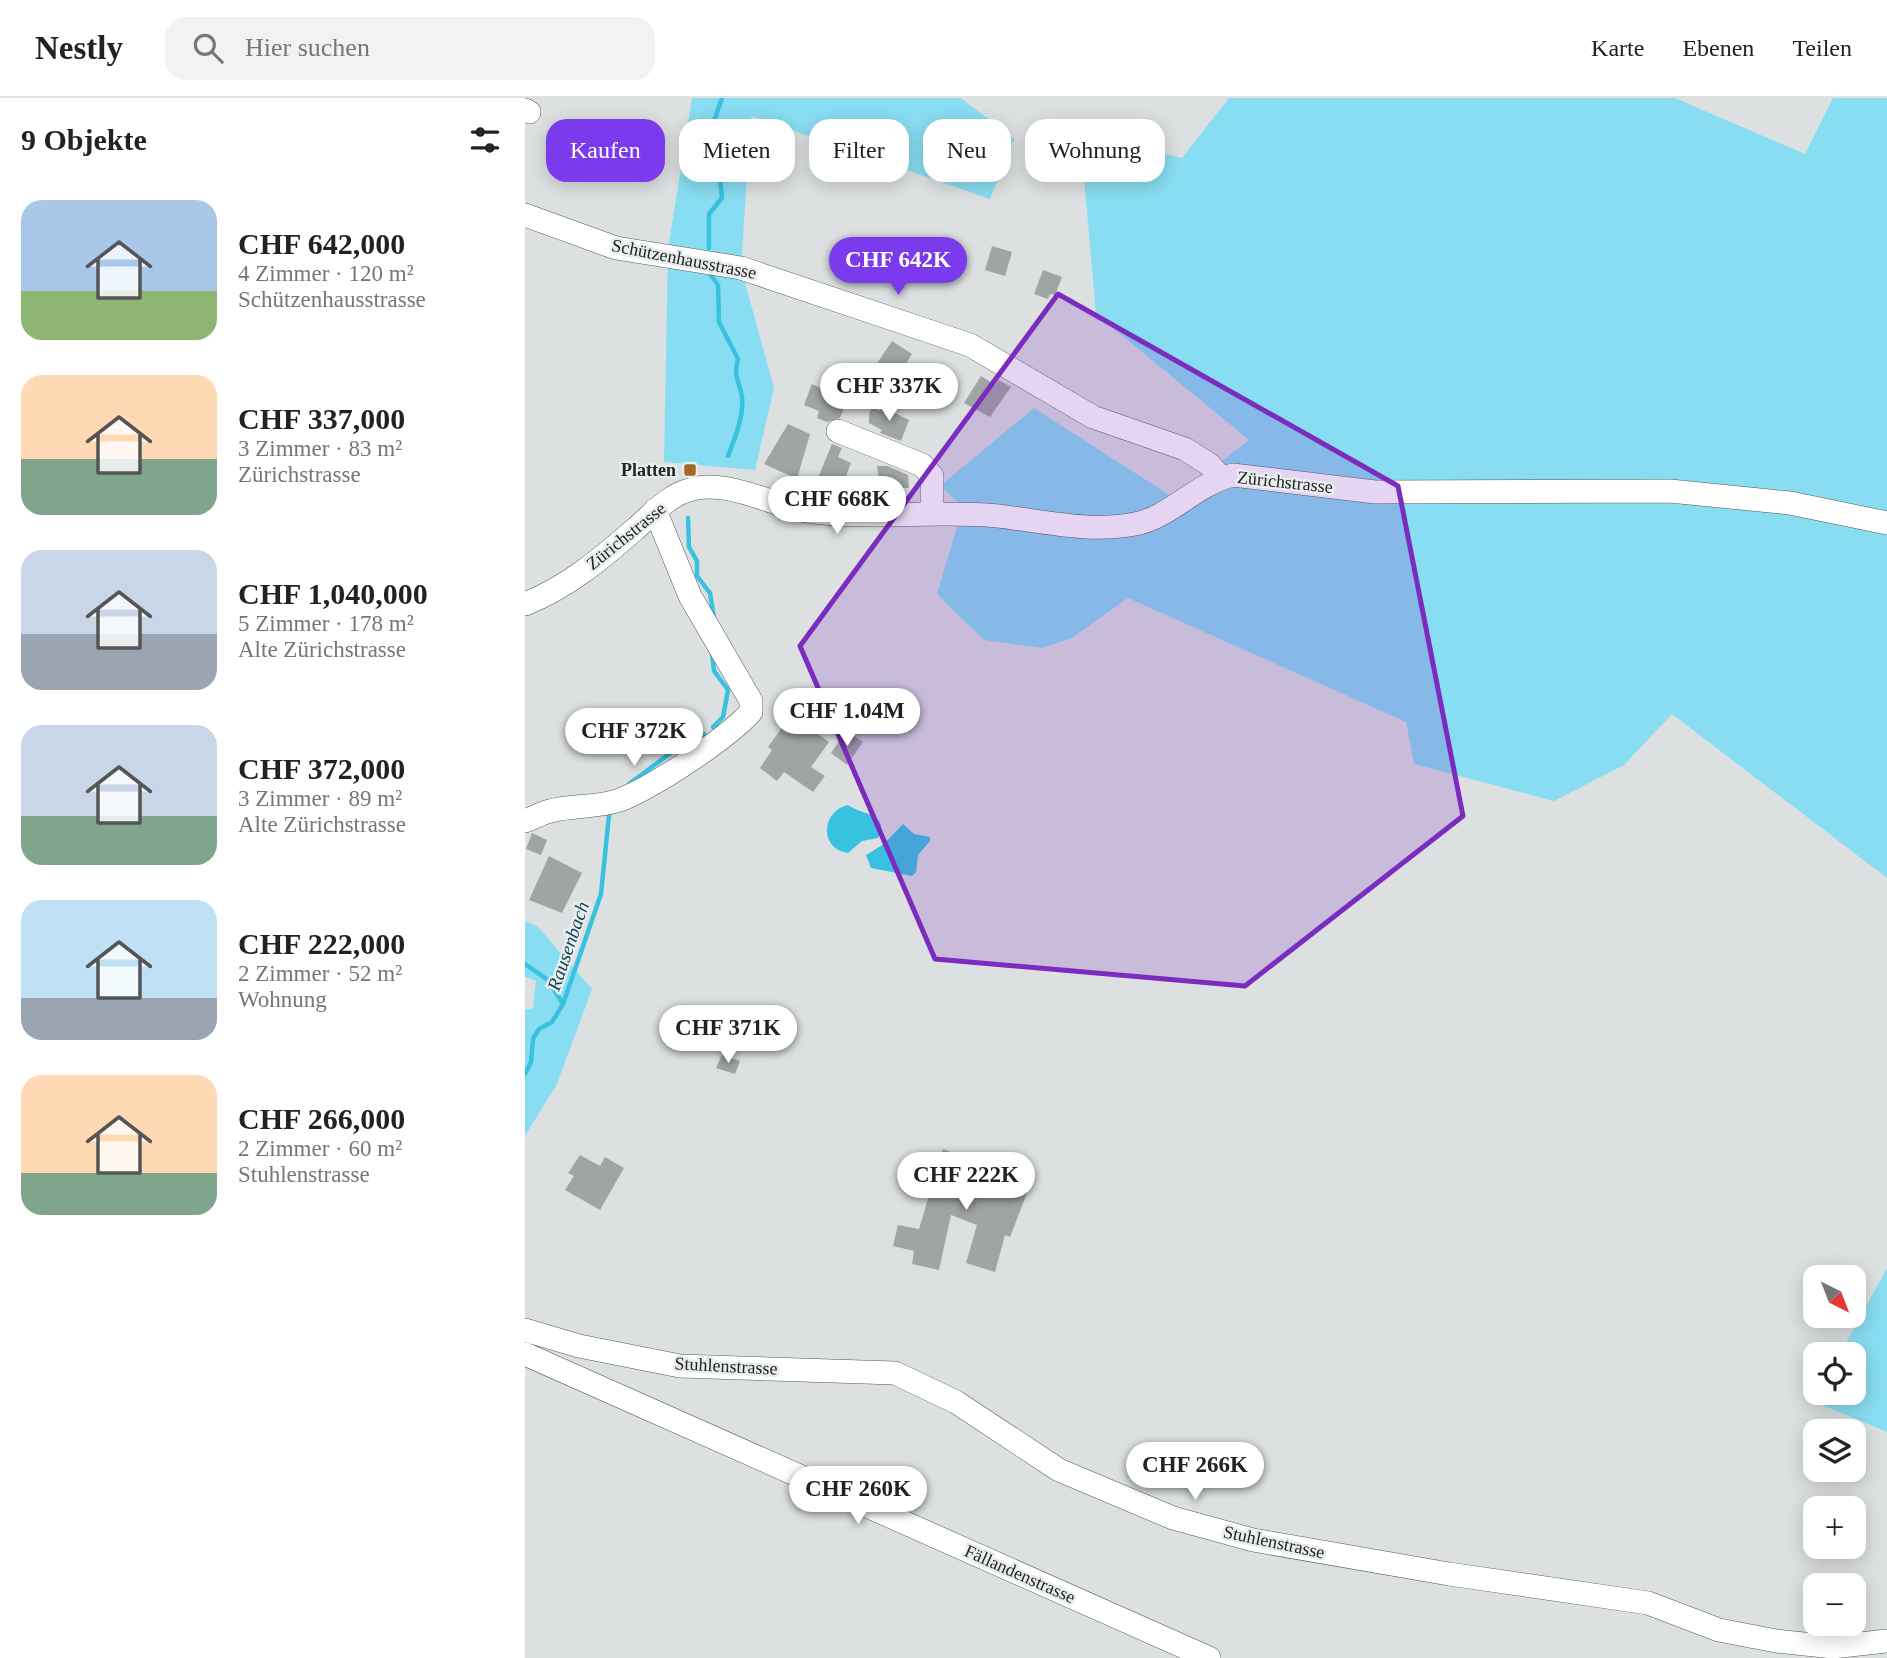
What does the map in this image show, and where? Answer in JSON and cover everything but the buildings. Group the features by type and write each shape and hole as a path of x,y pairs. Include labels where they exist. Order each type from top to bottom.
{"street":[{"name":"Schützenhausstrasse","path":"525,215 616,248 741,268 970,345 1093,417 1185,449 1210,465 1221,478"},
{"path":"838,431 922,465 932,476 932,514"},
{"name":"Zürichstrasse","path":"525,604 546,596 573,578 656,510 688,490 717,487 779,505 834,514 999,516 1078,526 1135,524 1165,512 1200,487 1233,475 1375,492 1670,491 1790,503 1887,523"},
{"path":"525,821 550,811 591,807 620,799 652,783 727,733 751,712 751,701 690,596 656,510"},
{"name":"Stuhlenstrasse","path":"525,1330 579,1346 680,1366 895,1374 955,1402 1059,1470 1173,1518 1254,1540 1449,1574 1648,1603 1719,1630 1776,1641 1833,1647 1887,1642"},
{"name":"Fällandenstrasse","path":"525,1354 1209,1658"}],"highlighted area":[{"path":"1058,294 1398,486 1463,816 1245,986 935,959 800,646"}],"shaded area":[{"path":"692,98 961,98 988,119 923,119 923,176 909,171 909,119 809,119 809,136 795,131 795,119 760,119 751,116 751,119 689,119"},
{"path":"1229,98 1675,98 1805,154 1833,98 1887,98 1887,878 1672,714 1624,765 1554,801 1414,764 1406,722 1128,598 1072,638 1042,648 984,640 937,594 963,507 940,486 1034,408 1174,498 1249,440 1096,314 1084,182 1165,182 1165,154 1182,158"},
{"path":"679,180 679,182 747,182 741,268 774,388 755,470 664,462 668,249"},
{"path":"941,182 997,182 990,199"},
{"path":"848,805 873,816 881,824 881,830 878,838 862,841 848,853 832,845 827,830 833,814"},
{"path":"903,824 914,834 930,837 930,841 918,855 916,872 912,876 871,868 866,855 884,844"},
{"path":"525,921 538,927 592,989 557,1084 525,1136 525,1010 533,1008 536,981 525,977"},
{"path":"1887,1268 1887,1432 1866,1423 1866,1419 1856,1419 1822,1405 1866,1405 1866,1342 1847,1342 1854,1328 1866,1328 1866,1306"}],"waterway":[{"path":"709,248 709,214 722,198 714,121 722,98"},
{"name":"Rausenbach","path":"707,270 718,285 719,322 738,359 736,375 742,397 742,412 728,456"},
{"name":"Rausenbach","path":"688,518 689,547 697,561 697,576 710,593 714,618"},
{"name":"Rausenbach","path":"712,654 714,671 728,690 723,717 713,727"},
{"name":"Rausenbach","path":"629,784 676,749 704,734"},
{"name":"Rausenbach","path":"525,1074 531,1062 533,1039 539,1029 552,1022 563,1004 601,894 609,815"},
{"path":"525,964 548,980 563,1004"}],"place":[{"name":"Platten","path":"690,470"}]}
